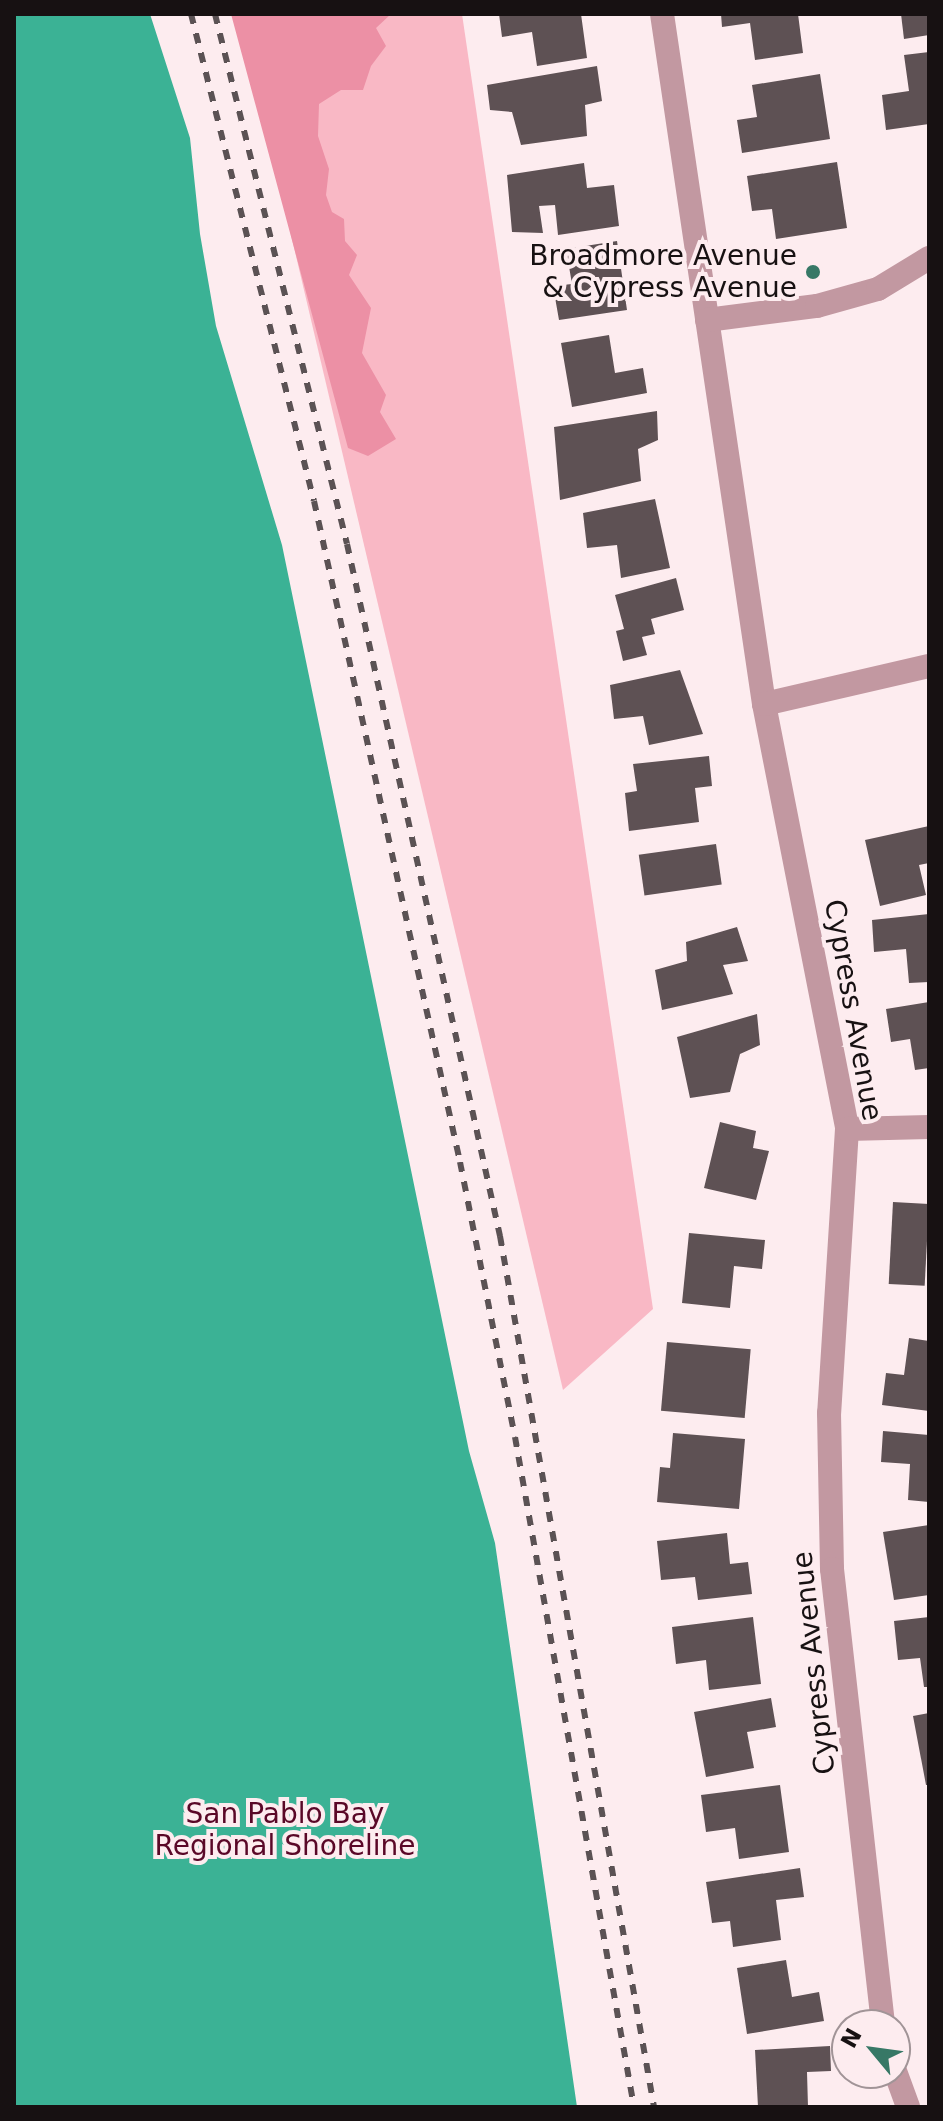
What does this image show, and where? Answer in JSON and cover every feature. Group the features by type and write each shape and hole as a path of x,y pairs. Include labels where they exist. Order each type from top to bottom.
{"street":[{"name":"Cypress Avenue","path":"662,14 764,704 847,1129 829,1413 832,1569 881,2009"},
{"path":"707,320 832,302 878,289 929,258"},
{"path":"764,704 929,666"},
{"path":"847,1129 929,1127"}],"shaded area":[{"name":"San Pablo Bay Regional Shoreline","path":"14,14 150,14 190,138 200,234 216,326 282,545 469,1451 495,1543 577,2107 14,2107"},
{"path":"231,14 391,14 376,28 386,46 371,66 363,90 341,90 319,104 318,136 329,169 326,195 332,212 344,219 345,241 357,255 349,275 371,308 362,353 386,395 380,412 396,439 368,456 348,448"},
{"path":"239,14 462,14 653,1309 563,1390"}],"building":[{"path":"499,14 581,14 587,58 537,66 532,32 502,37"},
{"path":"721,14 798,14 803,53 755,60 750,23 722,27"},
{"path":"901,14 929,14 929,35 904,39"},
{"path":"929,52 929,124 886,130 882,95 909,91 904,55"},
{"path":"597,66 602,101 585,105 587,136 521,145 512,112 490,110 487,85"},
{"path":"820,74 830,139 742,153 737,120 757,117 752,85"},
{"path":"837,162 847,228 776,239 772,209 752,211 747,176"},
{"path":"584,163 587,188 614,185 619,226 558,235 555,205 539,206 543,233 512,232 507,175"},
{"path":"617,241 627,310 559,320 553,286 572,284 566,249"},
{"path":"609,335 615,373 643,368 647,393 572,407 561,343"},
{"path":"657,411 658,440 638,449 641,481 560,500 554,427"},
{"path":"655,499 670,568 621,578 617,545 587,548 583,513"},
{"path":"676,578 684,610 651,619 655,634 642,637 647,655 623,661 616,631 624,629 615,595"},
{"path":"680,670 703,734 649,745 643,716 614,719 610,685"},
{"path":"709,756 712,786 695,788 699,822 629,831 625,793 637,791 633,764"},
{"path":"929,826 929,863 919,865 926,895 880,906 865,840"},
{"path":"716,844 722,885 644,895 639,855"},
{"path":"929,914 929,982 909,983 906,949 874,952 872,920"},
{"path":"737,927 748,961 723,965 733,994 662,1010 655,970 687,961 686,942"},
{"path":"929,1002 929,1068 915,1070 910,1039 891,1042 886,1009"},
{"path":"757,1014 760,1045 740,1054 730,1092 690,1098 677,1037"},
{"path":"720,1122 756,1131 753,1148 769,1151 756,1200 704,1188"},
{"path":"893,1202 929,1204 925,1286 889,1284"},
{"path":"689,1233 765,1240 762,1269 734,1266 730,1308 682,1303"},
{"path":"909,1338 929,1341 929,1411 882,1405 886,1373 904,1375"},
{"path":"667,1342 751,1349 745,1418 661,1411"},
{"path":"883,1431 929,1435 929,1502 908,1500 910,1464 881,1462"},
{"path":"673,1433 745,1439 739,1509 657,1502 660,1467 670,1468"},
{"path":"929,1525 929,1595 894,1600 883,1532"},
{"path":"727,1533 730,1564 748,1562 752,1594 698,1600 695,1577 661,1580 657,1541"},
{"path":"753,1617 761,1684 709,1690 706,1660 676,1664 672,1627"},
{"path":"929,1617 929,1687 924,1687 920,1658 898,1660 894,1621"},
{"path":"771,1698 776,1727 747,1732 754,1768 706,1777 694,1712"},
{"path":"929,1713 929,1785 926,1785 913,1716"},
{"path":"780,1785 789,1852 739,1859 735,1828 706,1832 701,1795"},
{"path":"800,1868 804,1897 776,1900 781,1940 733,1947 730,1921 712,1923 706,1882"},
{"path":"786,1960 792,1997 819,1992 824,2021 747,2034 737,1968"},
{"path":"830,2046 831,2071 807,2072 808,2107 758,2107 755,2050"}],"railway":[{"path":"191,14 314,501 460,1162 515,1437 634,2107"},
{"path":"215,14 347,544 500,1236 654,2107"}],"place":[{"name":"Broadmore Avenue & Cypress Avenue","path":"813,272"}]}
